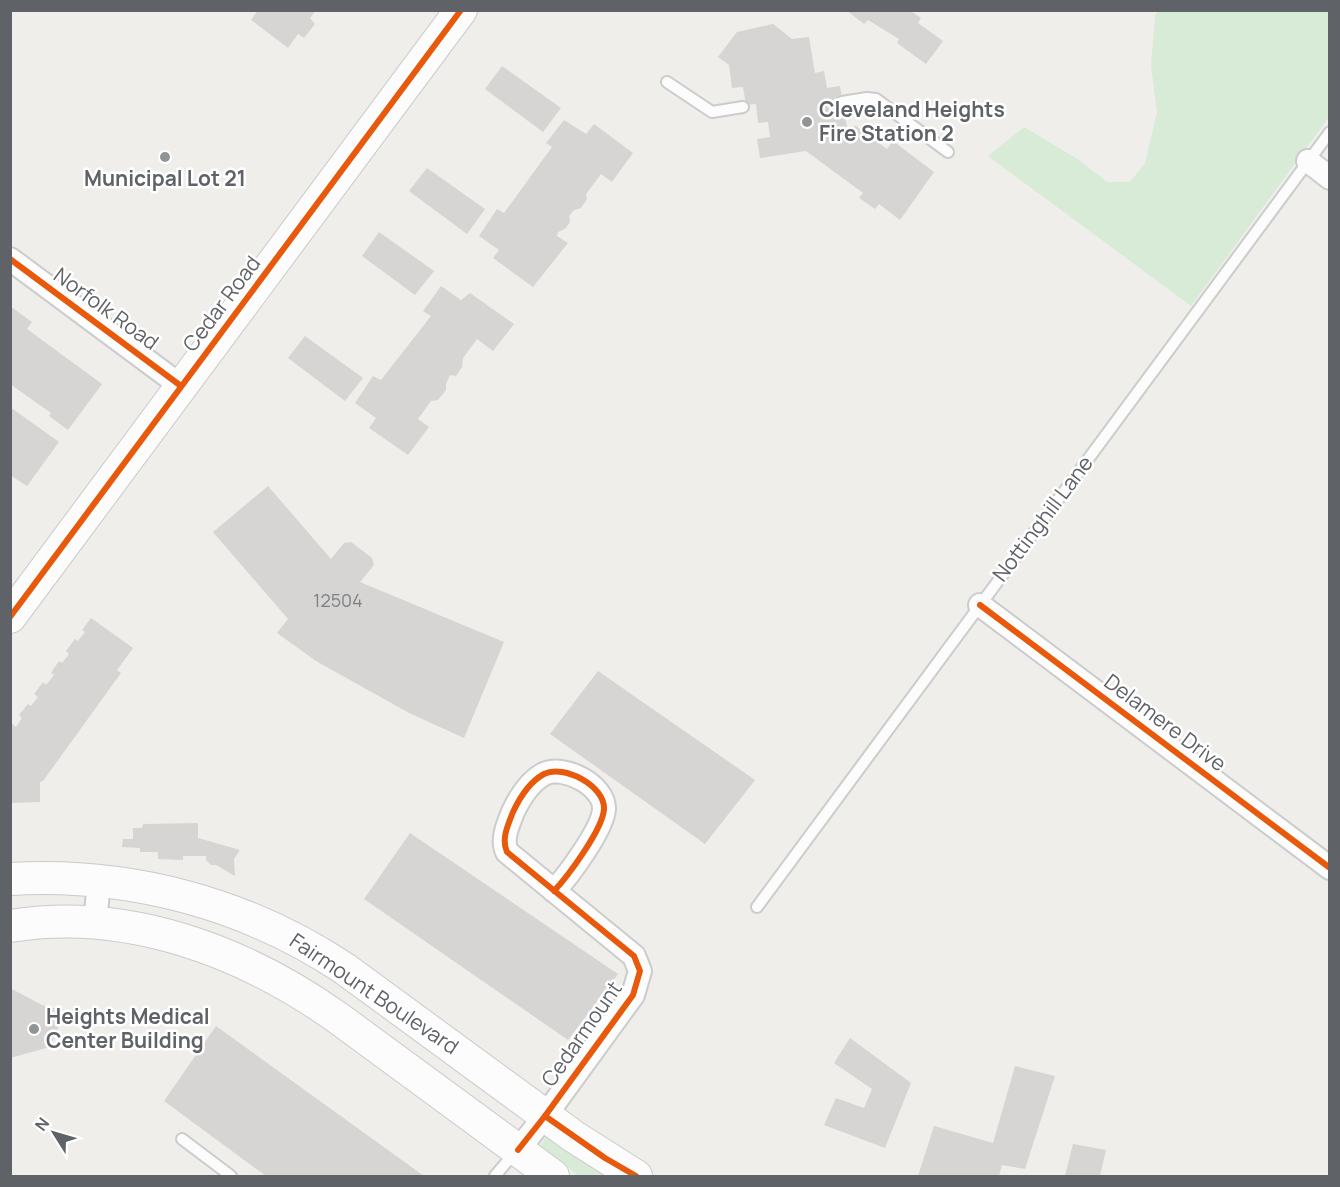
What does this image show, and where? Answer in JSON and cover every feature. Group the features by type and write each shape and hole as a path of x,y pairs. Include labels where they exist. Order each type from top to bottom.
{"main road":[{"name":"Cedar Road","path":"10,617 461,10"},
{"name":"Fairmount Boulevard","path":"10,879 99,881 158,890 219,906 258,921 300,941 367,984 545,1116 605,1158 636,1176"},
{"name":"Fairmount Boulevard","path":"10,926 54,922 95,923 151,932 208,948 263,972 313,1000 554,1176"}],"street":[{"path":"1308,161 1329,178"},
{"name":"Norfolk Road","path":"10,259 181,386"},
{"name":"Delamere Drive","path":"980,605 1329,868"},
{"name":"Cedarmount","path":"518,1150 633,995 640,971 634,956 554,891 507,852 504,844 511,817 522,794 546,773 560,772 589,783 597,792 604,811 596,834 554,891"},
{"path":"95,923 99,881"}],"lane":[{"path":"667,82 712,112 743,107"},
{"path":"842,102 876,99 948,152"},
{"name":"Nottinghill Lane","path":"757,907 1329,132"},
{"path":"182,1139 231,1176"},
{"path":"495,1176 518,1150"}],"green space":[{"path":"1158,11 1329,11 1329,117 1191,306 988,156 1024,127 1079,160 1107,182 1130,182 1145,163 1157,112 1151,66 1155,16"},
{"path":"546,1137 552,1138 613,1176 579,1176 540,1146"}],"building":[{"path":"258,10 316,10 310,18 315,24 304,38 298,34 288,48 251,20"},
{"path":"846,10 909,10 921,18 918,23 943,41 926,64 897,43 899,39 868,20 864,24"},
{"name":"Cleveland Heights Fire Station 2","path":"773,24 792,39 809,37 815,73 824,71 827,88 840,86 847,128 856,126 887,149 893,141 934,172 900,220 879,204 875,209 859,198 863,193 806,151 760,158 757,139 770,137 768,122 758,123 756,104 746,105 743,87 732,88 729,65 718,57 737,32"},
{"path":"502,66 561,108 543,132 485,89"},
{"path":"564,120 586,134 594,124 633,153 612,182 601,174 586,194 587,199 581,208 574,210 569,216 570,222 565,229 558,232 557,236 568,243 533,287 493,258 499,250 479,236 497,209 504,213 552,147 546,143"},
{"path":"427,168 485,209 467,234 409,191"},
{"path":"379,232 434,271 415,295 362,256"},
{"path":"441,286 461,300 470,293 514,324 493,351 477,339 463,358 462,367 456,376 450,375 446,390 438,400 431,401 418,419 429,427 408,455 369,428 376,418 355,403 373,376 381,380 431,316 423,311"},
{"path":"10,306 32,322 27,329 102,384 68,430 49,416 51,413 10,384"},
{"path":"305,336 363,378 345,401 288,358"},
{"path":"10,407 59,442 27,486 10,475"},
{"path":"268,486 331,559 344,543 351,542 372,558 374,565 360,582 504,642 464,738 409,713 316,661 277,633 288,619 213,532"},
{"path":"91,618 133,648 117,670 121,673 43,781 40,782 40,802 10,803 10,726 12,724 16,727 22,718 19,715 38,697 34,694 43,682 46,685 54,675 51,673 59,661 62,663 69,654 66,651 75,639 78,641 85,632 82,630"},
{"path":"598,671 755,780 705,844 550,734"},
{"path":"198,823 198,838 240,850 234,859 235,876 216,865 211,865 206,860 206,856 183,856 183,860 158,859 158,852 140,852 140,848 122,847 123,839 133,839 133,828 142,828 143,824"},
{"path":"410,833 618,974 568,1040 364,899"},
{"name":"Heights Medical Center Building","path":"10,988 42,1005 65,1011 50,1047 10,1058"},
{"path":"216,1026 424,1176 266,1176 164,1101"},
{"path":"850,1038 911,1083 885,1148 824,1125 836,1098 864,1108 872,1089 834,1063"},
{"path":"1015,1066 1055,1076 1025,1169 1002,1165 999,1176 918,1176 934,1126 993,1143"},
{"path":"1073,1144 1106,1150 1100,1176 1065,1176"}],"cycle path":[{"path":"10,617 461,10"},
{"path":"10,259 181,386"},
{"path":"980,605 1330,868"},
{"path":"518,1150 633,995 640,971 634,956 507,852 505,847 506,832 513,812 526,790 544,774 562,772 591,785 603,800 604,809 598,828 591,840 576,864 568,875 560,884 554,891"},
{"path":"545,1116 605,1158 636,1176"}],"place":[{"name":"Cleveland Heights Fire Station 2","path":"807,122"},
{"name":"Municipal Lot 21","path":"165,157"},
{"name":"Heights Medical Center Building","path":"34,1029"}]}
